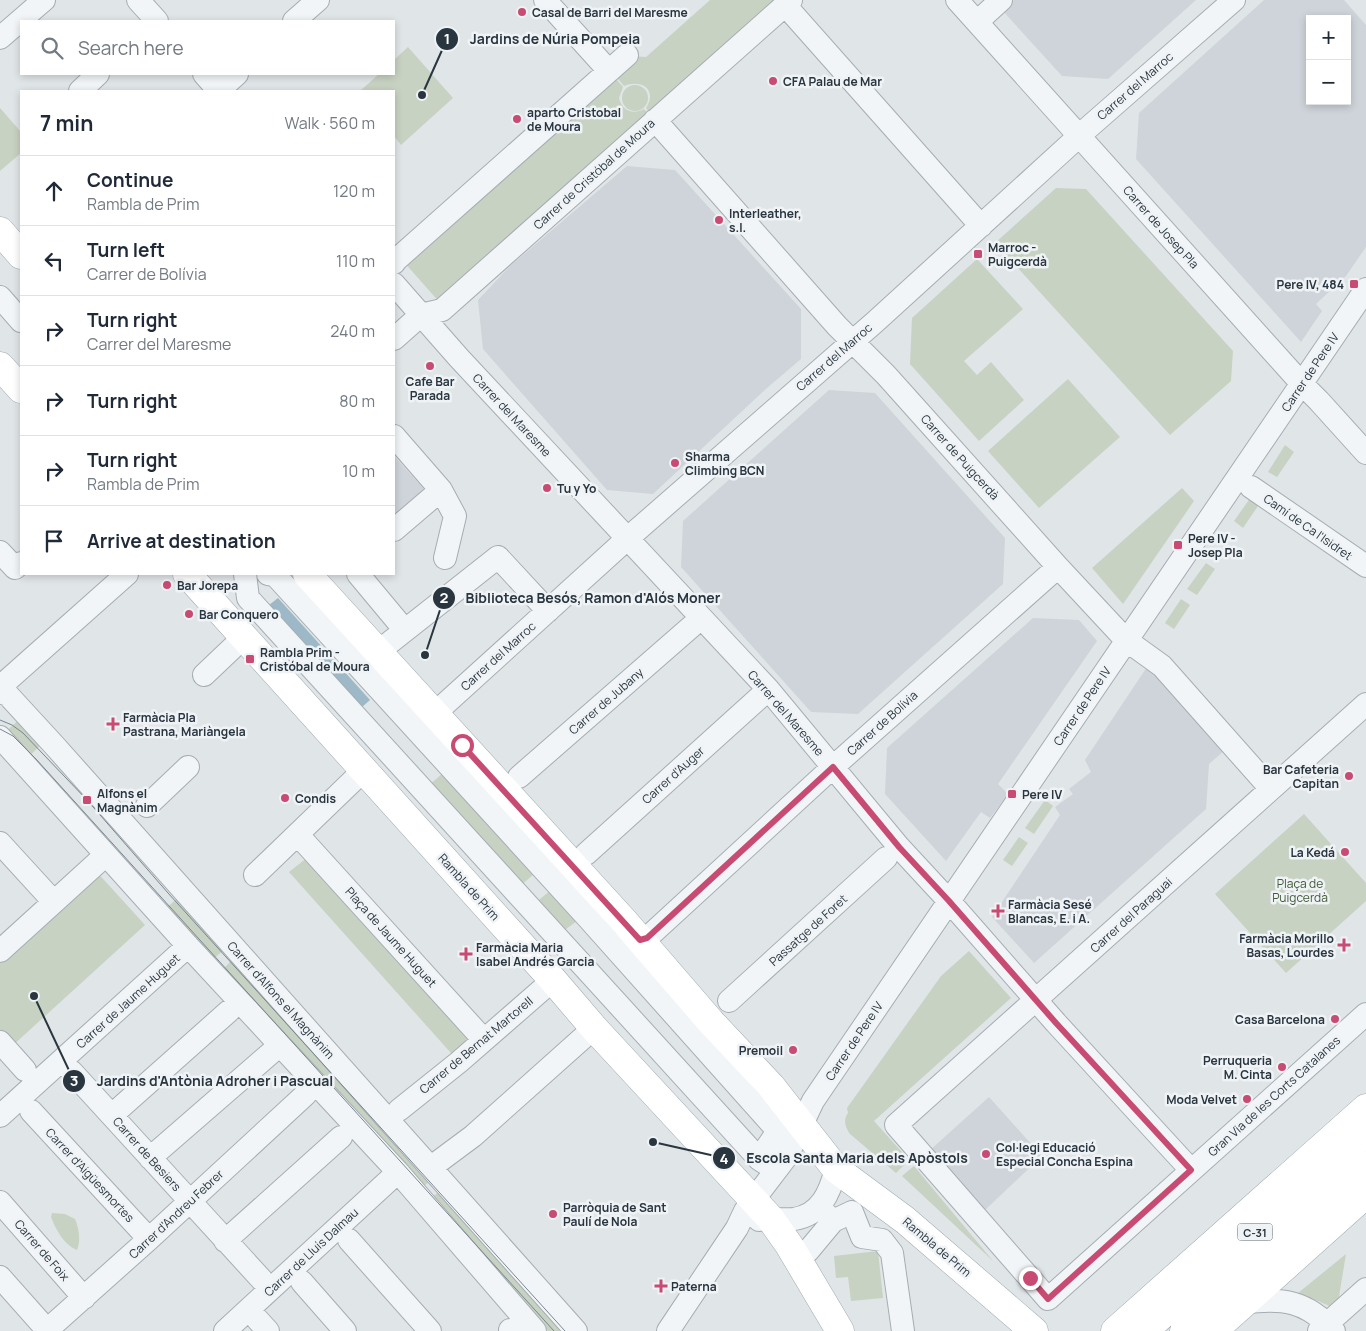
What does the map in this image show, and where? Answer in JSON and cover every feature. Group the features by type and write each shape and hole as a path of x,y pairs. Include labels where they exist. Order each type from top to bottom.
{"main road":[{"path":"0,231 20,253"},
{"path":"0,366 20,388"},
{"name":"Rambla de Prim","path":"188,575 553,980 594,1028 762,1209 789,1245 840,1331"},
{"name":"Rambla de Prim","path":"308,575 640,940 710,1022 770,1086 794,1120 836,1169 910,1224 1020,1330"},
{"path":"1115,1331 1366,1108"},
{"name":"C-31","path":"1144,1331 1366,1133"},
{"name":"C-31","path":"1184,1331 1366,1166"},
{"path":"1212,1331 1366,1194"}],"street":[{"path":"21,20 44,0"},
{"path":"138,0 156,20"},
{"path":"295,20 318,0"},
{"path":"545,0 609,71"},
{"name":"Carrer de Josep Pla","path":"957,0 1366,453"},
{"path":"977,22 1000,0"},
{"name":"Carrer del Marroc","path":"434,714 628,538 1234,0"},
{"path":"788,3 981,226"},
{"name":"Carrer de Cristóbal de Moura","path":"395,338 421,315 442,310 788,3"},
{"path":"0,38 20,21"},
{"path":"395,262 627,55"},
{"path":"81,90 97,75"},
{"path":"205,75 218,90"},
{"path":"220,90 236,75"},
{"name":"Carrer de Puigcerdà","path":"655,120 837,326 892,381 1058,567 1126,640 1162,666 1271,789"},
{"name":"Carrer del Maresme","path":"395,285 768,689 899,847 1191,1170"},
{"name":"Carrer de Pere IV","path":"794,1120 813,1101 1366,289"},
{"path":"0,297 20,320"},
{"path":"395,437 441,490 455,516 445,558"},
{"name":"Camí de Ca l'Isidret","path":"1251,487 1366,566"},
{"path":"395,529 441,490"},
{"path":"0,552 15,568 20,564"},
{"path":"384,647 498,556 548,611"},
{"name":"Carrer de Bolívia","path":"640,940 647,938 833,767 1058,567"},
{"path":"1,692 126,575"},
{"path":"275,575 588,918 778,1131 756,1159"},
{"path":"359,575 398,622"},
{"path":"238,576 248,598 756,1159"},
{"name":"Carrer de Jubany","path":"519,777 692,626"},
{"path":"204,675 244,636"},
{"name":"Carrer d'Alfons el Magnànim","path":"1,692 8,695 54,745 576,1331"},
{"name":"Carrer d'Auger","path":"586,854 760,697"},
{"name":"Carrer del Paraguai","path":"1048,1299 896,1125 1366,704"},
{"path":"0,738 188,946 398,1172 534,1331"},
{"path":"147,806 188,767"},
{"path":"255,875 364,770"},
{"name":"Plaça de Jaume Huguet","path":"298,835 484,1040"},
{"path":"0,843 54,902"},
{"name":"Passatge de Foret","path":"729,1002 886,858"},
{"path":"0,951 98,862"},
{"name":"Carrer de Jaume Huguet","path":"0,1116 188,946"},
{"name":"Carrer de Bernat Martorell","path":"399,1110 459,1062 553,980"},
{"path":"112,1115 229,1011"},
{"name":"Gran Via de les Corts Catalanes","path":"1048,1299 1366,1014"},
{"path":"438,1162 473,1136 594,1028"},
{"path":"0,1042 25,1070"},
{"path":"150,1158 272,1052"},
{"name":"Carrer de Besiers","path":"72,1072 262,1280"},
{"name":"Carrer d'Andreu Febrer","path":"47,1331 305,1095"},
{"name":"Carrer d'Aigüesmortes","path":"31,1111 149,1239"},
{"path":"756,1159 785,1134 788,1124 794,1120"},
{"path":"668,1331 737,1228 755,1221 781,1165 794,1120"},
{"path":"225,1241 341,1137"},
{"path":"762,1209 796,1219 813,1212 831,1188 836,1169"},
{"name":"Carrer de Lluís Dalmau","path":"225,1331 398,1172"},
{"name":"Carrer de Foix","path":"0,1202 84,1298"},
{"path":"808,1251 829,1217 852,1212 862,1236 882,1240 892,1253 903,1331"},
{"path":"349,1240 430,1331"},
{"path":"302,1282 345,1331"},
{"path":"2,1285 47,1331"},
{"path":"1243,1303 1260,1300 1287,1302 1307,1308 1316,1313 1327,1329 1366,1289"}],"shaded area":[{"path":"1014,0 1196,0 1108,79 1062,76 1002,10"},
{"path":"1264,0 1344,0 1366,25 1366,247 1346,276 1316,304 1322,311 1301,342 1136,159 1139,113"},
{"path":"627,166 675,170 801,309 801,359 653,494 607,490 483,349 478,300 510,266"},
{"path":"829,390 875,393 1005,538 1003,584 858,714 811,712 681,567 683,521"},
{"path":"395,457 424,489 395,515"},
{"path":"1033,618 1079,620 1097,641 998,784 1008,794 990,818 981,812 946,861 885,794 887,748"},
{"path":"1149,664 1225,750 1209,764 1206,809 1034,963 992,917 1060,815 1055,807 1073,794 1069,789 1091,772 1085,760"},
{"name":"Col·legi Educació Especial Concha Espina","path":"989,1097 1042,1156 983,1212 929,1151"}],"green space":[{"path":"710,0 784,0 653,117 646,108 650,96 646,87 636,84 624,86 612,72 630,56 646,57"},
{"path":"408,47 453,98 401,145 395,137 395,90 361,90 378,75 395,75 395,59"},
{"path":"611,73 623,87 619,98 625,109 636,112 644,109 652,118 441,304 403,261"},
{"path":"635,85 645,88 648,98 645,108 635,111 625,108 622,98 625,88"},
{"path":"0,108 20,131 20,154 0,171"},
{"path":"1056,188 1086,189 1233,351 1231,381 1170,435 995,243"},
{"path":"977,259 1023,309 964,361 977,375 991,362 1024,400 979,441 910,364 912,318"},
{"path":"1068,379 1120,437 1039,508 988,451"},
{"path":"1285,445 1294,452 1277,477 1268,472"},
{"path":"1182,488 1194,501 1123,604 1092,568"},
{"path":"1251,497 1260,503 1243,528 1234,521"},
{"path":"1206,563 1215,569 1197,595 1187,589"},
{"path":"1181,599 1190,605 1174,629 1165,623"},
{"path":"22,717 44,742 25,760 2,735"},
{"path":"443,773 534,874 519,887 428,786"},
{"path":"1045,800 1053,806 1034,834 1025,828"},
{"name":"Plaça de Puigcerdà","path":"1304,814 1366,883 1366,901 1286,973 1215,894"},
{"path":"1019,837 1028,843 1012,866 1003,860"},
{"path":"308,857 478,1045 459,1062 289,872"},
{"path":"95,870 145,925 11,1047 0,1035 0,956"},
{"path":"552,889 577,921 558,935 534,904"},
{"path":"181,895 225,949 212,960 162,912"},
{"path":"969,951 1011,998 874,1121 909,1160 896,1173 850,1134 845,1124 848,1113 847,1108 941,976"},
{"path":"234,958 433,1178 420,1190 221,971"},
{"path":"914,1166 993,1261 902,1176"},
{"path":"442,1189 567,1331 548,1331 429,1200"},
{"path":"52,1213 65,1214 75,1219 79,1234 77,1250 68,1245 61,1236 51,1217"},
{"path":"878,1251 883,1298 851,1301 848,1277 836,1278 834,1256"},
{"path":"1346,1254 1337,1309 1298,1293"}],"water":[{"path":"278,598 370,700 362,707 269,605"}],"tram line":[{"path":"0,720 12,725 23,733 87,800 168,893 565,1331"},
{"path":"0,729 13,736 36,759 554,1331"}],"place":[{"name":"Casal de Barri del Maresme","path":"522,12"},
{"name":"CFA Palau de Mar","path":"773,81"},
{"name":"Jardins de Núria Pompeia","path":"422,95"},
{"name":"aparto Cristobal de Moura","path":"517,119"},
{"name":"Interleather, s.l.","path":"719,220"},
{"name":"Marroc - Puigcerdà","path":"978,254"},
{"name":"Pere IV, 484","path":"1354,284"},
{"name":"Cafe Bar Parada","path":"430,366"},
{"name":"Sharma Climbing BCN","path":"675,463"},
{"name":"Tu y Yo","path":"547,488"},
{"name":"Pere IV - Josep Pla","path":"1178,545"},
{"name":"Bar Jorepa","path":"167,585"},
{"name":"Bar Conquero","path":"189,614"},
{"name":"Biblioteca Besós, Ramon d'Alós Moner","path":"425,655"},
{"name":"Rambla Prim - Cristóbal de Moura","path":"250,659"},
{"name":"Farmàcia Pla Pastrana, Mariàngela","path":"113,724"},
{"name":"Bar Cafeteria Capitan","path":"1349,776"},
{"name":"Pere IV","path":"1012,794"},
{"name":"Condis","path":"285,798"},
{"name":"Alfons el Magnànim","path":"87,800"},
{"name":"La Kedá","path":"1345,852"},
{"name":"Farmàcia Sesé Blancas, E. i A.","path":"998,911"},
{"name":"Farmàcia Morillo Basas, Lourdes","path":"1344,945"},
{"name":"Farmàcia Maria Isabel Andrés Garcia","path":"466,954"},
{"name":"Jardins d'Antònia Adroher i Pascual","path":"34,996"},
{"name":"Casa Barcelona","path":"1335,1019"},
{"name":"Premoil","path":"793,1050"},
{"name":"Perruqueria M. Cinta","path":"1282,1067"},
{"name":"Moda Velvet","path":"1247,1099"},
{"name":"Escola Santa Maria dels Apòstols","path":"653,1142"},
{"name":"Col·legi Educació Especial Concha Espina","path":"986,1154"},
{"name":"Parròquia de Sant Paulí de Nola","path":"553,1214"},
{"name":"Paterna","path":"661,1286"}],"route":[{"path":"462,745 640,940 647,938 833,767 899,847 1056,1023 1191,1170 1048,1299 1030,1278"}]}
